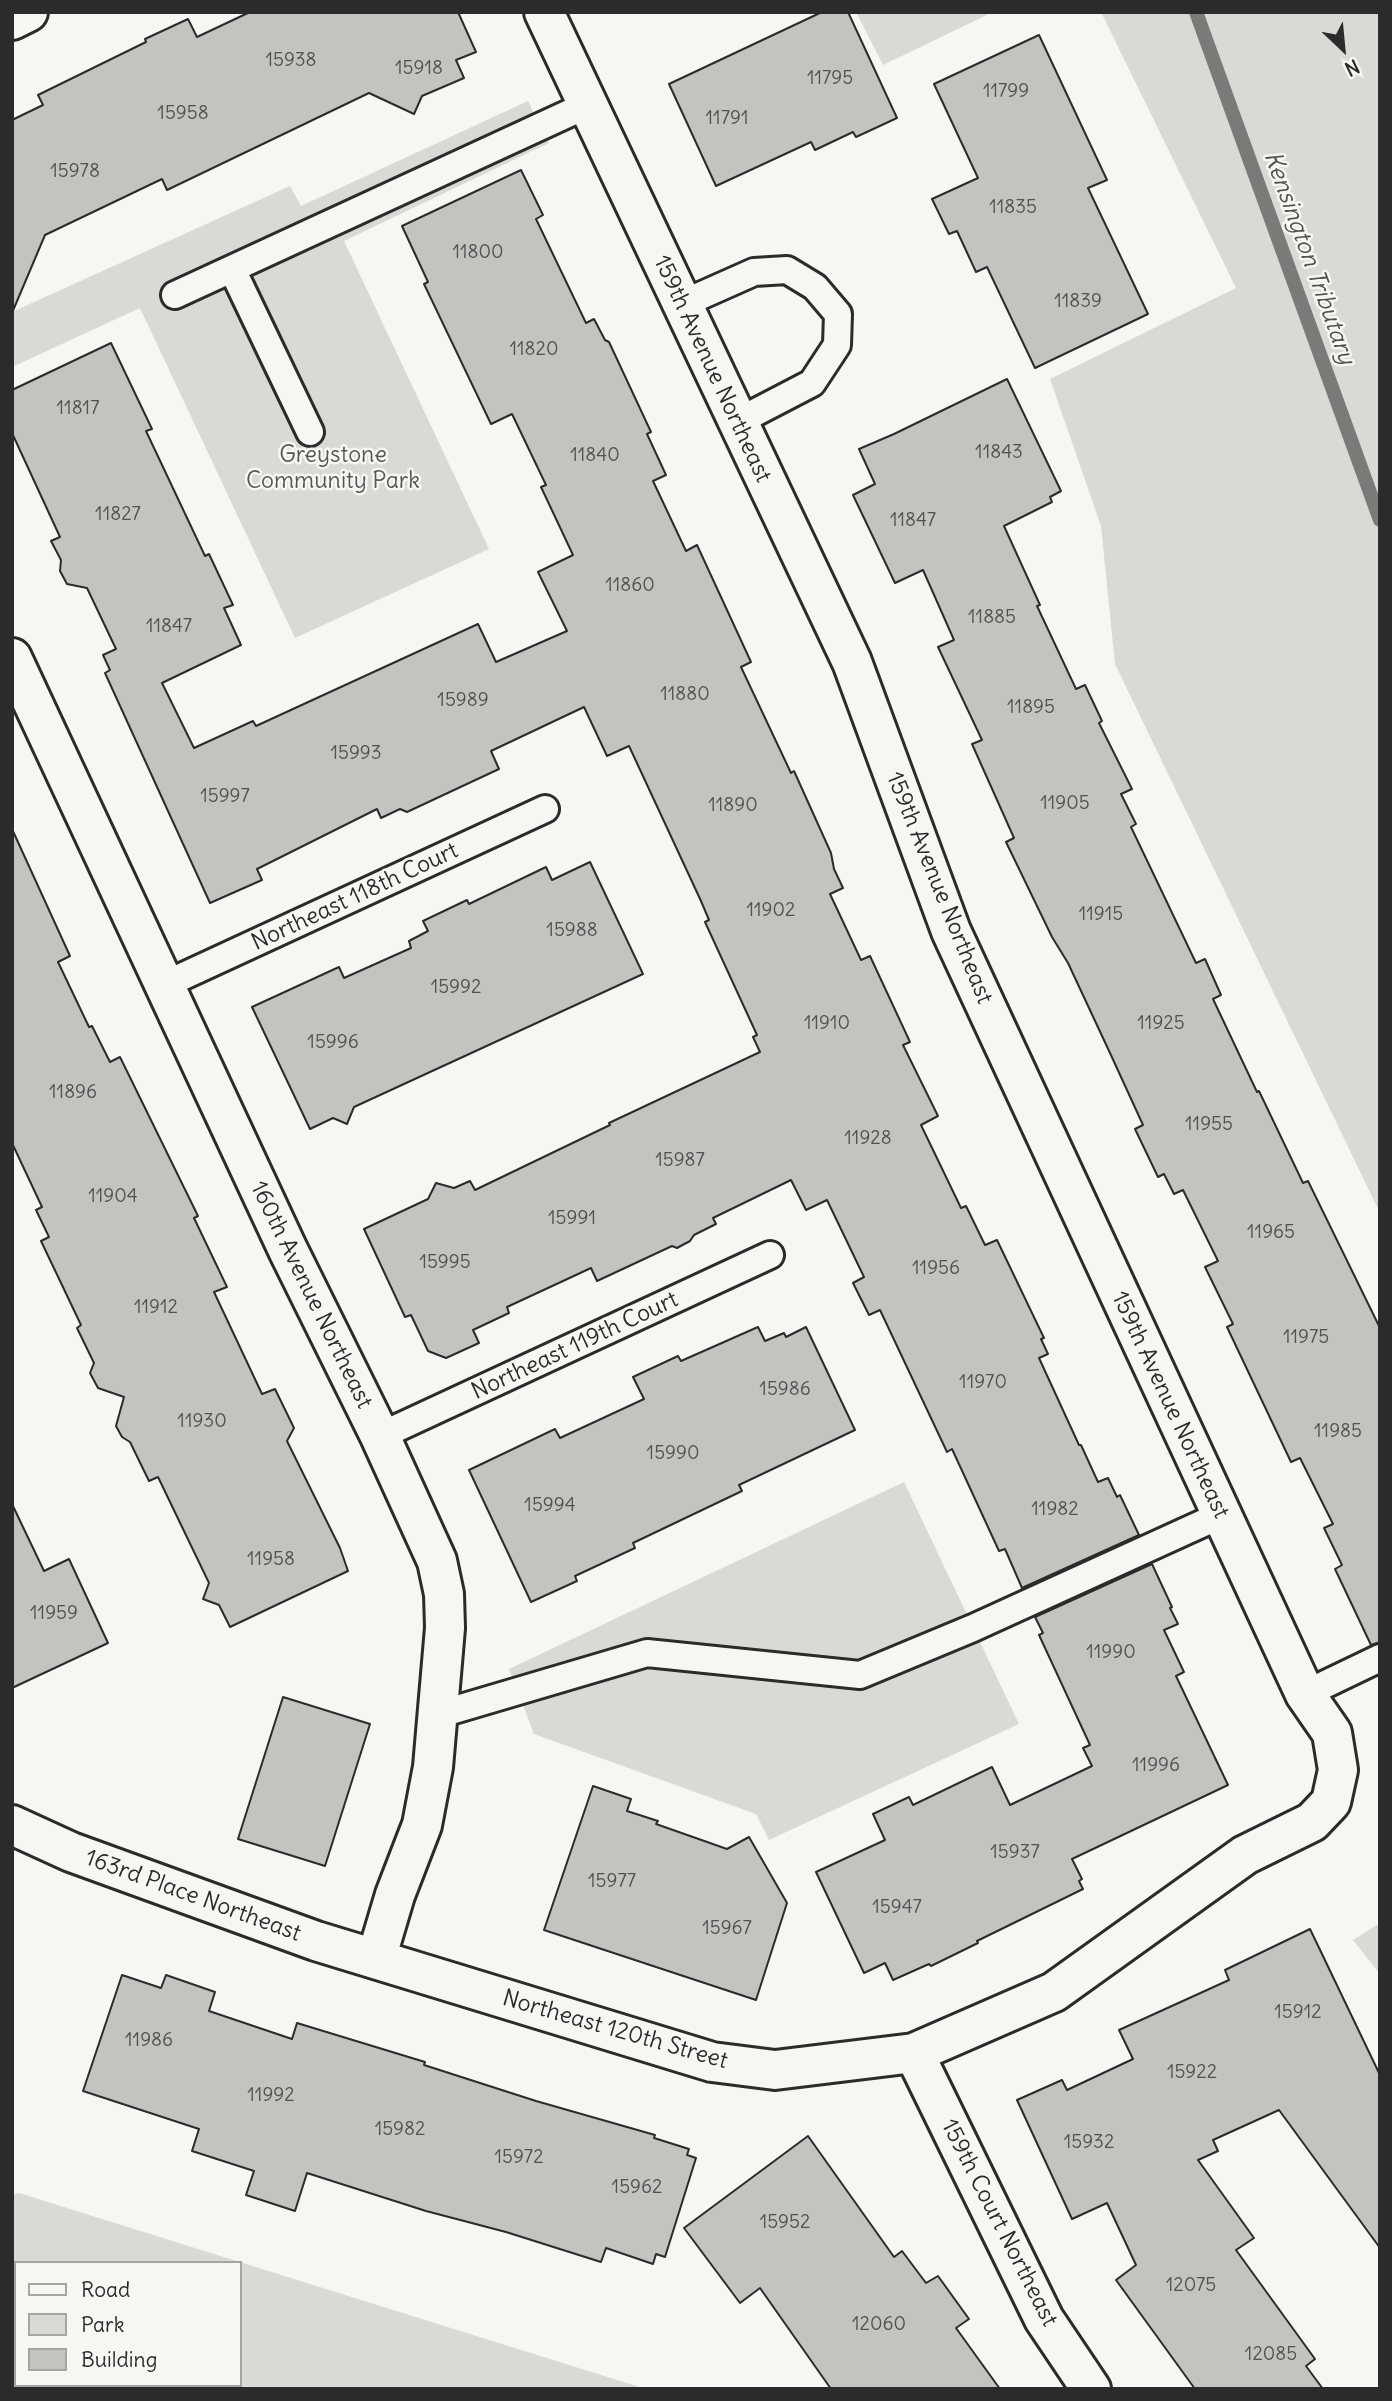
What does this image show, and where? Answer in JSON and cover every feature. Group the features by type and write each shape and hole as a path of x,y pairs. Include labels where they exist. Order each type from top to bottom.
{"street":[{"path":"12,20 28,12"},
{"name":"159th Avenue Northeast","path":"544,12 852,662 951,931 1305,1694 1332,1733 1338,1770 1331,1802"},
{"name":"160th Avenue Northeast","path":"12,658 288,1250 380,1436 437,1561 444,1594 445,1628 433,1767 422,1825 395,1895 376,1959"},
{"name":"Northeast 120th Street","path":"376,1959 712,2062 775,2070 914,2053 1054,1992 1245,1855 1312,1822 1331,1802"},
{"name":"163rd Place Northeast","path":"12,1825 71,1852 316,1941 376,1959"},
{"name":"159th Court Northeast","path":"914,2053 1044,2319 1091,2389"}],"lane":[{"path":"175,295 587,105"},
{"path":"232,269 310,432"},
{"path":"682,304 754,272 787,270 815,287 838,314 837,345 812,383 737,422"},
{"name":"Northeast 118th Court","path":"164,985 545,809"},
{"name":"Northeast 119th Court","path":"380,1436 770,1255"},
{"path":"437,1715 647,1654 860,1675 973,1628 1221,1515"},
{"path":"1305,1694 1380,1658"}],"green space":[{"path":"856,12 993,12 883,65"},
{"path":"1101,12 1380,12 1380,1213 1115,664 1101,526 1050,379 1236,288"},
{"name":"Greystone Community Park","path":"528,101 549,143 344,241 489,549 295,638 140,308 12,367 12,312 290,186 301,206"},
{"path":"904,1482 1019,1724 769,1840 756,1814 534,1734 509,1669"},
{"path":"1380,1923 1380,1974 1353,1940"},
{"path":"19,2193 237,2261 14,2261 14,2387 242,2387 242,2263 646,2389 12,2389 12,2195"}],"building":[{"path":"250,12 458,12 476,52 456,60 464,78 422,96 414,114 369,93 167,190 162,179 45,235 12,313 12,120 43,105 38,95 188,19 197,37"},
{"path":"822,12 848,12 897,118 856,137 853,132 815,150 811,142 716,186 669,84"},
{"path":"1039,35 1107,180 1088,188 1148,314 1035,368 987,267 976,272 957,231 949,234 932,199 978,178 934,84"},
{"path":"521,170 543,215 536,219 586,323 594,319 605,340 609,342 651,432 647,434 666,475 653,481 686,551 697,545 751,662 741,667 791,773 794,771 831,853 834,869 843,888 830,894 861,960 870,956 910,1042 903,1045 938,1116 921,1125 961,1208 966,1206 985,1245 997,1240 1044,1338 1041,1339 1048,1354 1039,1358 1079,1445 1098,1482 1108,1478 1117,1497 1120,1495 1139,1535 1022,1588 1005,1549 999,1551 952,1449 947,1452 880,1310 869,1315 853,1283 864,1277 827,1200 806,1210 791,1180 713,1218 716,1224 694,1235 690,1241 677,1248 672,1246 597,1281 591,1268 507,1307 509,1313 473,1330 479,1343 446,1358 428,1351 411,1315 405,1317 364,1229 428,1199 436,1183 454,1188 470,1181 475,1190 760,1052 753,1037 757,1035 705,922 709,920 701,901 629,746 607,756 584,707 491,751 499,769 407,812 400,809 381,818 377,809 257,869 262,880 210,903 105,673 110,670 103,655 116,649 87,588 67,584 60,571 61,560 51,541 60,537 12,433 12,390 111,343 152,429 146,431 205,556 209,554 233,605 224,608 241,645 162,683 194,748 253,721 256,726 478,624 496,662 567,631 538,572 573,555 541,487 546,485 512,414 491,424 424,284 428,282 402,226"},
{"path":"1007,379 1061,491 1050,497 1052,502 1004,526 1040,605 1037,606 1076,689 1085,685 1102,721 1099,723 1132,789 1121,794 1136,824 1131,827 1196,963 1205,959 1221,995 1213,999 1257,1092 1259,1091 1303,1183 1308,1181 1380,1328 1380,1642 1371,1645 1335,1569 1342,1565 1324,1528 1333,1524 1300,1458 1291,1462 1227,1327 1233,1324 1205,1267 1218,1261 1183,1190 1174,1194 1164,1174 1158,1177 1135,1129 1143,1125 1068,963 1052,937 1006,842 1014,838 972,744 982,740 938,647 954,640 923,570 895,583 853,495 875,484 859,449"},
{"path":"12,829 70,956 58,962 89,1027 92,1026 110,1062 120,1057 198,1216 194,1218 227,1287 214,1292 262,1394 275,1389 294,1428 287,1441 340,1548 348,1571 230,1627 219,1605 203,1599 209,1583 158,1477 149,1481 130,1442 122,1437 116,1426 124,1397 98,1388 90,1373 94,1363 77,1328 81,1325 41,1241 49,1237 36,1210 42,1207 12,1143"},
{"path":"590,862 643,974 354,1107 347,1124 333,1118 310,1129 252,1007 339,967 344,978 411,948 409,941 428,931 423,921 467,900 469,904 546,867 552,880"},
{"path":"758,1327 765,1341 784,1333 786,1337 806,1327 855,1430 739,1485 742,1491 633,1543 635,1548 575,1576 577,1581 531,1602 469,1470 555,1429 560,1438 644,1399 633,1377 678,1356 681,1361"},
{"path":"12,1504 44,1571 69,1559 108,1643 12,1688"},
{"path":"1152,1564 1178,1624 1164,1630 1184,1672 1176,1676 1228,1785 1072,1859 1082,1879 1079,1881 1083,1889 931,1966 929,1964 893,1980 885,1963 864,1973 816,1872 885,1840 873,1814 909,1797 913,1805 992,1767 1010,1805 1092,1766 1083,1748 1090,1745 1039,1635 1043,1633 1035,1617"},
{"path":"283,1697 370,1724 325,1866 238,1839"},
{"path":"593,1786 631,1799 627,1811 727,1849 749,1837 787,1903 756,2000 544,1930"},
{"path":"1310,1929 1380,2075 1380,2248 1279,2110 1213,2140 1218,2151 1198,2160 1254,2238 1236,2250 1315,2359 1306,2366 1323,2389 1195,2389 1116,2280 1136,2265 1107,2203 1072,2219 1017,2100 1062,2080 1067,2090 1133,2059 1119,2030 1229,1980 1225,1970"},
{"path":"122,1975 161,1988 166,1975 215,1992 209,2011 292,2039 297,2023 425,2062 424,2065 536,2101 655,2135 654,2138 689,2149 687,2155 696,2158 665,2257 656,2254 653,2264 606,2248 601,2262 307,2173 295,2211 246,2195 254,2171 192,2151 199,2129 83,2091"},
{"path":"808,2136 894,2257 902,2251 926,2283 938,2276 969,2319 956,2328 1000,2389 831,2389 760,2288 740,2303 684,2228"}],"waterway":[{"name":"Kensington Tributary","path":"1196,12 1380,520"}]}
